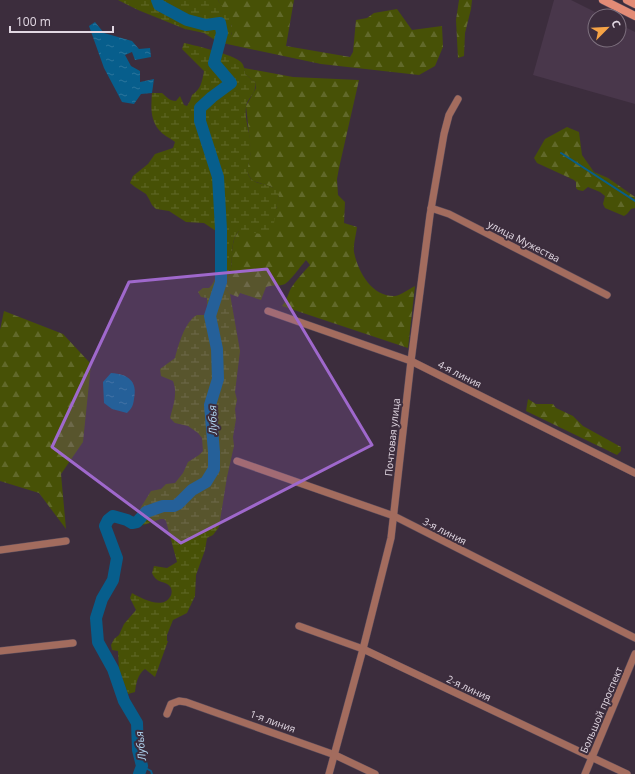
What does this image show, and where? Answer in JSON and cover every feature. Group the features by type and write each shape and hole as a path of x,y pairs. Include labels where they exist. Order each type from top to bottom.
{"main road":[{"path":"603,0 635,16"},
{"path":"627,0 635,4"}],"street":[{"name":"Почтовая улица","path":"329,774 391,538 411,361 431,208 444,134 449,115 458,99"},
{"name":"улица Мужества","path":"431,208 449,214 607,295"},
{"name":"4-я линия","path":"268,311 411,361 635,473"},
{"name":"3-я линия","path":"237,461 394,516 635,638"},
{"path":"0,550 66,541"},
{"name":"2-я линия","path":"299,626 363,649 627,774"},
{"path":"0,651 73,643"},
{"name":"Большой проспект","path":"585,774 635,654"},
{"name":"1-я линия","path":"167,714 171,704 179,701 186,702 335,755 375,774"}],"highlighted area":[{"path":"267,269 372,445 181,543 52,447 129,282"}],"shaded area":[{"path":"554,0 571,0 587,8 587,48 627,48 627,28 635,32 635,104 533,75"}],"green space":[{"path":"118,0 218,0 230,19 232,34 227,44 215,40 204,33 185,29 138,10"},
{"path":"218,0 294,0 286,46 350,57 353,52 356,20 367,18 374,13 397,9 412,30 442,26 443,47 435,66 419,75 321,64 227,44 232,33 232,26"},
{"path":"459,0 472,0 465,33 464,56 458,58 456,20"},
{"path":"184,43 236,59 243,65 245,74 255,82 255,90 246,107 246,118 251,146 248,173 252,180 275,189 278,192 279,200 275,212 273,227 269,235 239,231 233,243 232,263 225,287 230,294 240,351 235,392 237,400 233,437 234,446 227,477 219,527 213,535 207,538 205,550 196,575 195,596 187,613 173,620 167,635 168,641 155,677 145,669 138,679 135,692 128,694 119,670 118,651 112,650 111,645 114,639 119,635 124,624 136,610 130,598 132,593 151,602 157,603 162,603 170,597 172,591 169,585 157,580 152,573 154,566 167,568 177,562 166,521 164,519 138,526 124,523 126,518 133,519 138,516 141,507 151,491 161,489 166,484 175,483 183,473 188,462 203,451 202,438 198,433 188,426 175,423 170,418 175,391 173,381 161,376 160,369 175,358 183,334 189,323 197,315 204,315 207,310 207,298 201,297 198,292 203,288 209,288 216,276 218,261 216,231 204,223 186,222 169,211 156,209 146,194 130,183 133,176 148,164 155,154 173,148 175,142 161,132 154,122 151,108 152,93 162,93 174,101 176,101 180,96 184,105 187,106 192,95 201,85 204,71 182,49"},
{"path":"244,68 293,77 359,80 339,168 337,179 338,195 345,202 344,223 357,227 354,252 359,267 367,282 379,292 395,296 415,286 408,348 282,306 293,285 310,265 306,260 293,277 285,284 266,287 261,300 240,293 238,297 230,294 225,287 230,273 233,244 236,235 239,231 276,209 279,197 272,187 253,181 247,170 251,152 246,106 256,88 255,82 245,74"},
{"path":"567,127 579,132 582,155 594,172 608,178 635,197 635,208 631,209 624,216 605,208 603,204 605,196 600,192 588,187 583,191 578,190 574,180 537,163 534,158 545,139"},
{"path":"4,311 63,334 91,364 83,442 61,474 66,529 39,493 0,481 0,330"},
{"path":"528,399 536,404 553,404 556,408 573,416 583,426 621,447 621,451 617,455 526,411"}],"water":[{"path":"95,22 104,33 132,41 139,49 150,48 151,57 135,60 132,52 125,55 131,66 140,71 140,82 154,79 152,93 141,94 134,104 122,102 104,68 89,26"},
{"path":"111,373 127,377 133,383 135,393 134,401 132,407 127,413 112,409 104,403 103,382"}],"waterway":[{"name":"Лубья","path":"139,774 142,766 138,750 137,723 124,701 113,669 98,642 96,618 102,599 113,580 117,558 105,526 108,520 113,516 132,523 137,522 146,512 163,506 174,506 178,504 192,490 206,482 214,469 210,405 218,379 217,349 210,316 221,282 221,229 218,177 200,121 200,108 231,83 214,63 222,33 220,23 206,25 187,20 159,5 157,0"},
{"path":"561,153 635,201"},
{"path":"142,766 151,771 152,774"}]}
